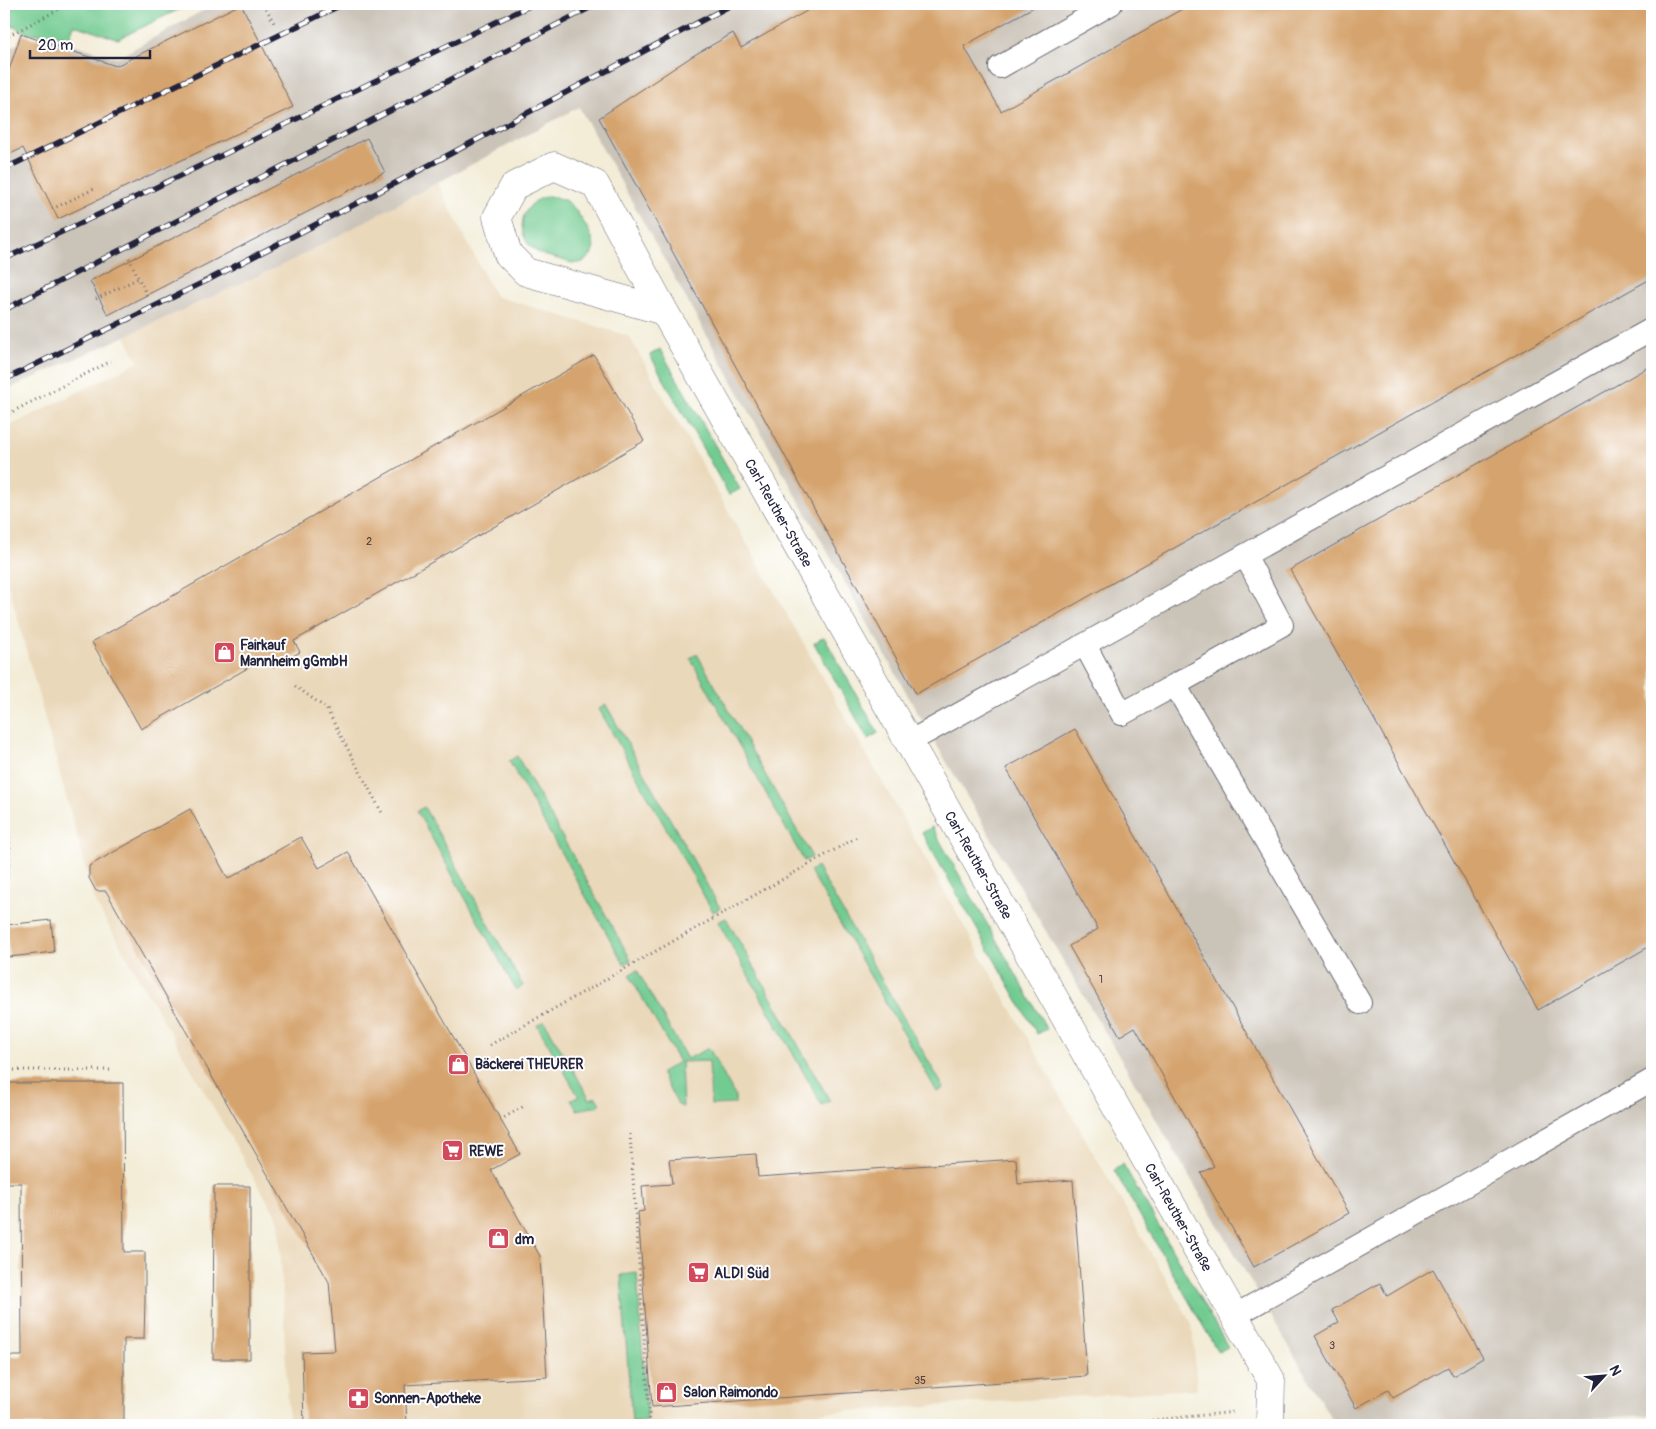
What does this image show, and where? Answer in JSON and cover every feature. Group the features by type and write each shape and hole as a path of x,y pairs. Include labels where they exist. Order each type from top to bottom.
{"street":[{"name":"Carl-Reuther-Straße","path":"664,311 526,272 508,254 498,217 514,186 554,166 595,184 664,311 1270,1380 1270,1420"}],"lane":[{"path":"1000,67 1111,4"},
{"path":"909,742 1652,329"},
{"path":"1085,645 1122,714 1175,685 1282,625 1246,555"},
{"path":"1175,685 1360,1003"},
{"path":"1234,1316 1652,1080"}],"path":[{"path":"4,38 69,4"},
{"path":"264,4 275,25"},
{"path":"52,210 94,189"},
{"path":"129,258 148,296"},
{"path":"96,299 139,278"},
{"path":"4,416 111,361"},
{"path":"295,686 326,708 382,813"},
{"path":"4,808 7,818 10,852 4,892"},
{"path":"490,1045 859,836"},
{"path":"4,1070 112,1070"},
{"path":"500,1120 526,1105"},
{"path":"630,1134 650,1425"},
{"path":"1102,1425 1237,1412 1270,1420"}],"shaded area":[{"path":"215,4 1652,4 1652,1415 1487,1425 1335,1425 911,701 579,107 293,260 4,391 4,49 44,35 117,58"},
{"path":"437,183 495,296 629,336 1192,1324 1197,1389 631,1425 289,1425 279,1221 95,902 4,569 4,429 138,362 125,336 293,260"}],"green space":[{"path":"19,4 190,4 118,39 74,25 70,37 27,33 6,23 4,24 4,11"},
{"path":"548,196 561,199 570,204 576,210 590,233 594,244 593,249 584,261 572,263 543,255 533,249 525,239 522,227 524,215 534,202"},
{"path":"660,349 740,489 729,495 650,355"},
{"path":"824,637 878,733 868,739 814,643"},
{"path":"697,654 812,857 804,861 690,658"},
{"path":"606,705 720,908 713,912 599,709"},
{"path":"517,756 631,960 624,964 509,761"},
{"path":"424,807 523,986 516,990 417,811"},
{"path":"932,827 1047,1029 1037,1034 922,833"},
{"path":"817,867 944,1088 937,1092 810,871"},
{"path":"726,918 830,1101 822,1105 718,922"},
{"path":"637,970 687,1059 709,1048 735,1096 735,1104 711,1105 709,1061 681,1062 683,1107 678,1105 661,1073 679,1062 629,975"},
{"path":"544,1021 590,1099 596,1097 600,1104 598,1106 577,1110 571,1099 579,1097 537,1025"},
{"path":"1123,1164 1228,1347 1218,1352 1114,1170"},
{"path":"637,1273 647,1420 632,1422 621,1275"}],"building":[{"path":"241,4 293,107 58,219 23,148 4,157 4,85 21,34 116,66"},
{"path":"819,4 1039,4 964,46 1001,111 1191,4 1652,4 1652,278 916,694 599,118 691,57 733,33 741,48"},
{"path":"367,138 385,172 108,315 90,281"},
{"path":"594,355 644,441 294,641 300,652 273,668 267,657 141,729 92,642"},
{"path":"1652,365 1652,945 1538,1010 1290,570"},
{"path":"1075,729 1349,1213 1254,1267 1201,1173 1214,1166 1135,1027 1120,1036 1069,946 1098,929 1006,768"},
{"path":"190,809 228,879 301,837 319,868 348,852 520,1154 491,1170 540,1256 547,1377 405,1385 407,1424 304,1425 302,1352 335,1351 329,1282 106,891 96,891 89,878 89,866"},
{"path":"51,920 54,952 9,957 6,925"},
{"path":"4,1083 123,1083 124,1252 145,1252 144,1339 124,1339 124,1425 4,1425 4,1356 22,1356 21,1183 4,1183"},
{"path":"756,1154 758,1177 1016,1159 1018,1184 1073,1180 1087,1376 652,1407 638,1212 644,1211 642,1186 672,1184 669,1160"},
{"path":"214,1186 250,1186 250,1359 213,1359"},
{"path":"1433,1269 1483,1358 1453,1376 1448,1367 1393,1398 1388,1390 1356,1408 1315,1336 1339,1322 1332,1310 1380,1283 1387,1296"}],"railway":[{"path":"4,169 343,4"},
{"path":"4,259 533,4"},
{"path":"4,310 597,4"},
{"path":"4,380 206,281 367,198 733,4"}],"place":[{"name":"Fairkauf Mannheim gGmbH","path":"224,653"},
{"name":"Bäckerei THEURER","path":"459,1064"},
{"name":"REWE","path":"453,1151"},
{"name":"dm","path":"499,1239"},
{"name":"ALDI Süd","path":"698,1273"},
{"name":"Salon Raimondo","path":"667,1392"},
{"name":"Sonnen-Apotheke","path":"358,1398"}]}
